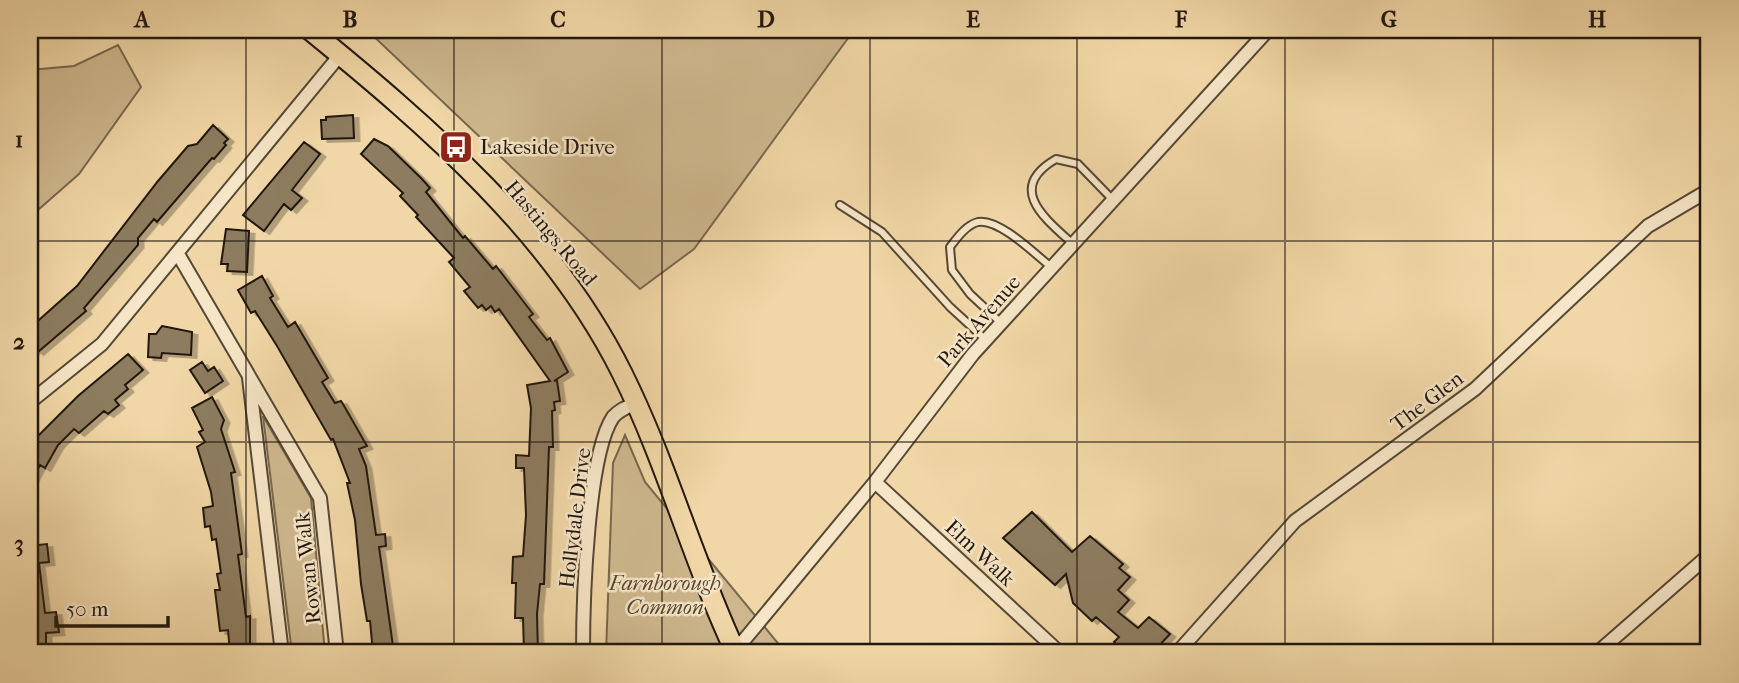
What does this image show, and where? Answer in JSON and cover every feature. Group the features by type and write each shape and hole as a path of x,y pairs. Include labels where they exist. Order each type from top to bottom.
{"main road":[{"name":"Hastings Road","path":"310,30 451,153 545,254 604,340 636,403"},
{"path":"636,403 694,555 736,652"}],"street":[{"name":"Park Avenue","path":"736,652 875,482 986,340 1268,30"},
{"path":"30,402 102,344 340,55"},
{"name":"The Glen","path":"1177,653 1296,521 1475,389 1648,226 1709,190"},
{"name":"Rowan Walk","path":"178,254 248,370 320,498 337,653"},
{"name":"Rowan Walk","path":"248,370 282,653"},
{"name":"Hollydale Drive","path":"583,653 587,551 600,450 612,419 619,411 636,403"},
{"name":"Elm Walk","path":"875,482 1060,653"},
{"path":"1597,653 1709,555"}],"lane":[{"path":"1073,243 1044,218 1032,199 1032,180 1042,167 1056,159 1078,164 1113,200"},
{"path":"840,205 882,232 950,307 986,340"},
{"path":"1001,323 971,294 952,270 950,247 962,233 977,222 991,222 1051,268"}],"green space":[{"path":"367,30 854,30 694,249 640,289"},
{"path":"118,45 141,87 79,174 30,217 30,70 74,66"},
{"path":"263,416 311,498 325,653 292,653"},
{"name":"Farnborough Common","path":"625,435 645,482 786,653 606,653 613,463"}],"building":[{"path":"353,115 354,138 322,139 321,120 326,120 326,117"},
{"path":"213,125 228,139 224,143 226,145 157,222 154,219 138,238 138,245 84,308 86,311 38,352 36,349 30,354 30,328 77,286 158,181 188,146 197,144"},
{"path":"374,139 388,146 422,179 430,188 426,192 463,238 465,236 493,269 496,266 533,314 529,317 547,340 550,338 568,372 554,381 557,380 560,401 554,402 555,410 552,411 553,447 549,447 544,584 540,584 537,614 538,653 524,653 523,618 515,618 516,583 512,583 513,557 523,556 526,515 524,468 516,468 516,455 529,456 531,408 527,385 550,381 499,309 495,312 491,306 486,310 482,305 478,308 464,291 470,287 449,262 454,258 416,217 418,215 400,196 403,193 361,154"},
{"path":"304,142 320,154 292,190 302,198 291,210 284,204 264,231 243,215"},
{"path":"226,229 249,231 247,272 227,271 228,264 221,264"},
{"path":"262,276 273,296 270,298 288,327 295,322 328,378 322,382 335,403 341,401 367,446 359,449 366,466 376,535 385,534 386,546 379,547 394,653 373,653 370,621 367,621 361,584 355,520 347,483 350,483 333,439 331,440 255,311 251,313 238,290"},
{"path":"162,326 192,332 191,355 162,353 161,358 148,357 149,334 156,334"},
{"path":"128,354 143,370 125,385 128,389 115,400 119,405 108,414 104,411 79,433 74,429 58,445 45,468 40,465 30,484 30,444 78,396"},
{"path":"202,362 208,371 214,367 223,381 205,393 190,370"},
{"path":"212,397 224,420 221,429 235,472 231,473 242,554 238,555 246,617 250,616 250,653 230,653 228,630 220,631 215,590 220,590 217,574 221,573 216,539 212,540 210,526 205,527 203,508 213,506 197,447 205,442 199,432 203,430 192,408"},
{"path":"1032,512 1072,552 1090,536 1123,564 1119,568 1130,577 1118,590 1129,600 1118,612 1138,628 1149,617 1170,634 1152,653 1127,653 1114,642 1119,637 1096,617 1092,621 1073,603 1066,574 1055,585 1003,538"},
{"path":"47,544 49,562 39,563 45,613 56,612 59,632 46,633 46,653 30,653 30,546"}],"place":[{"name":"Lakeside Drive","path":"456,147"}]}
